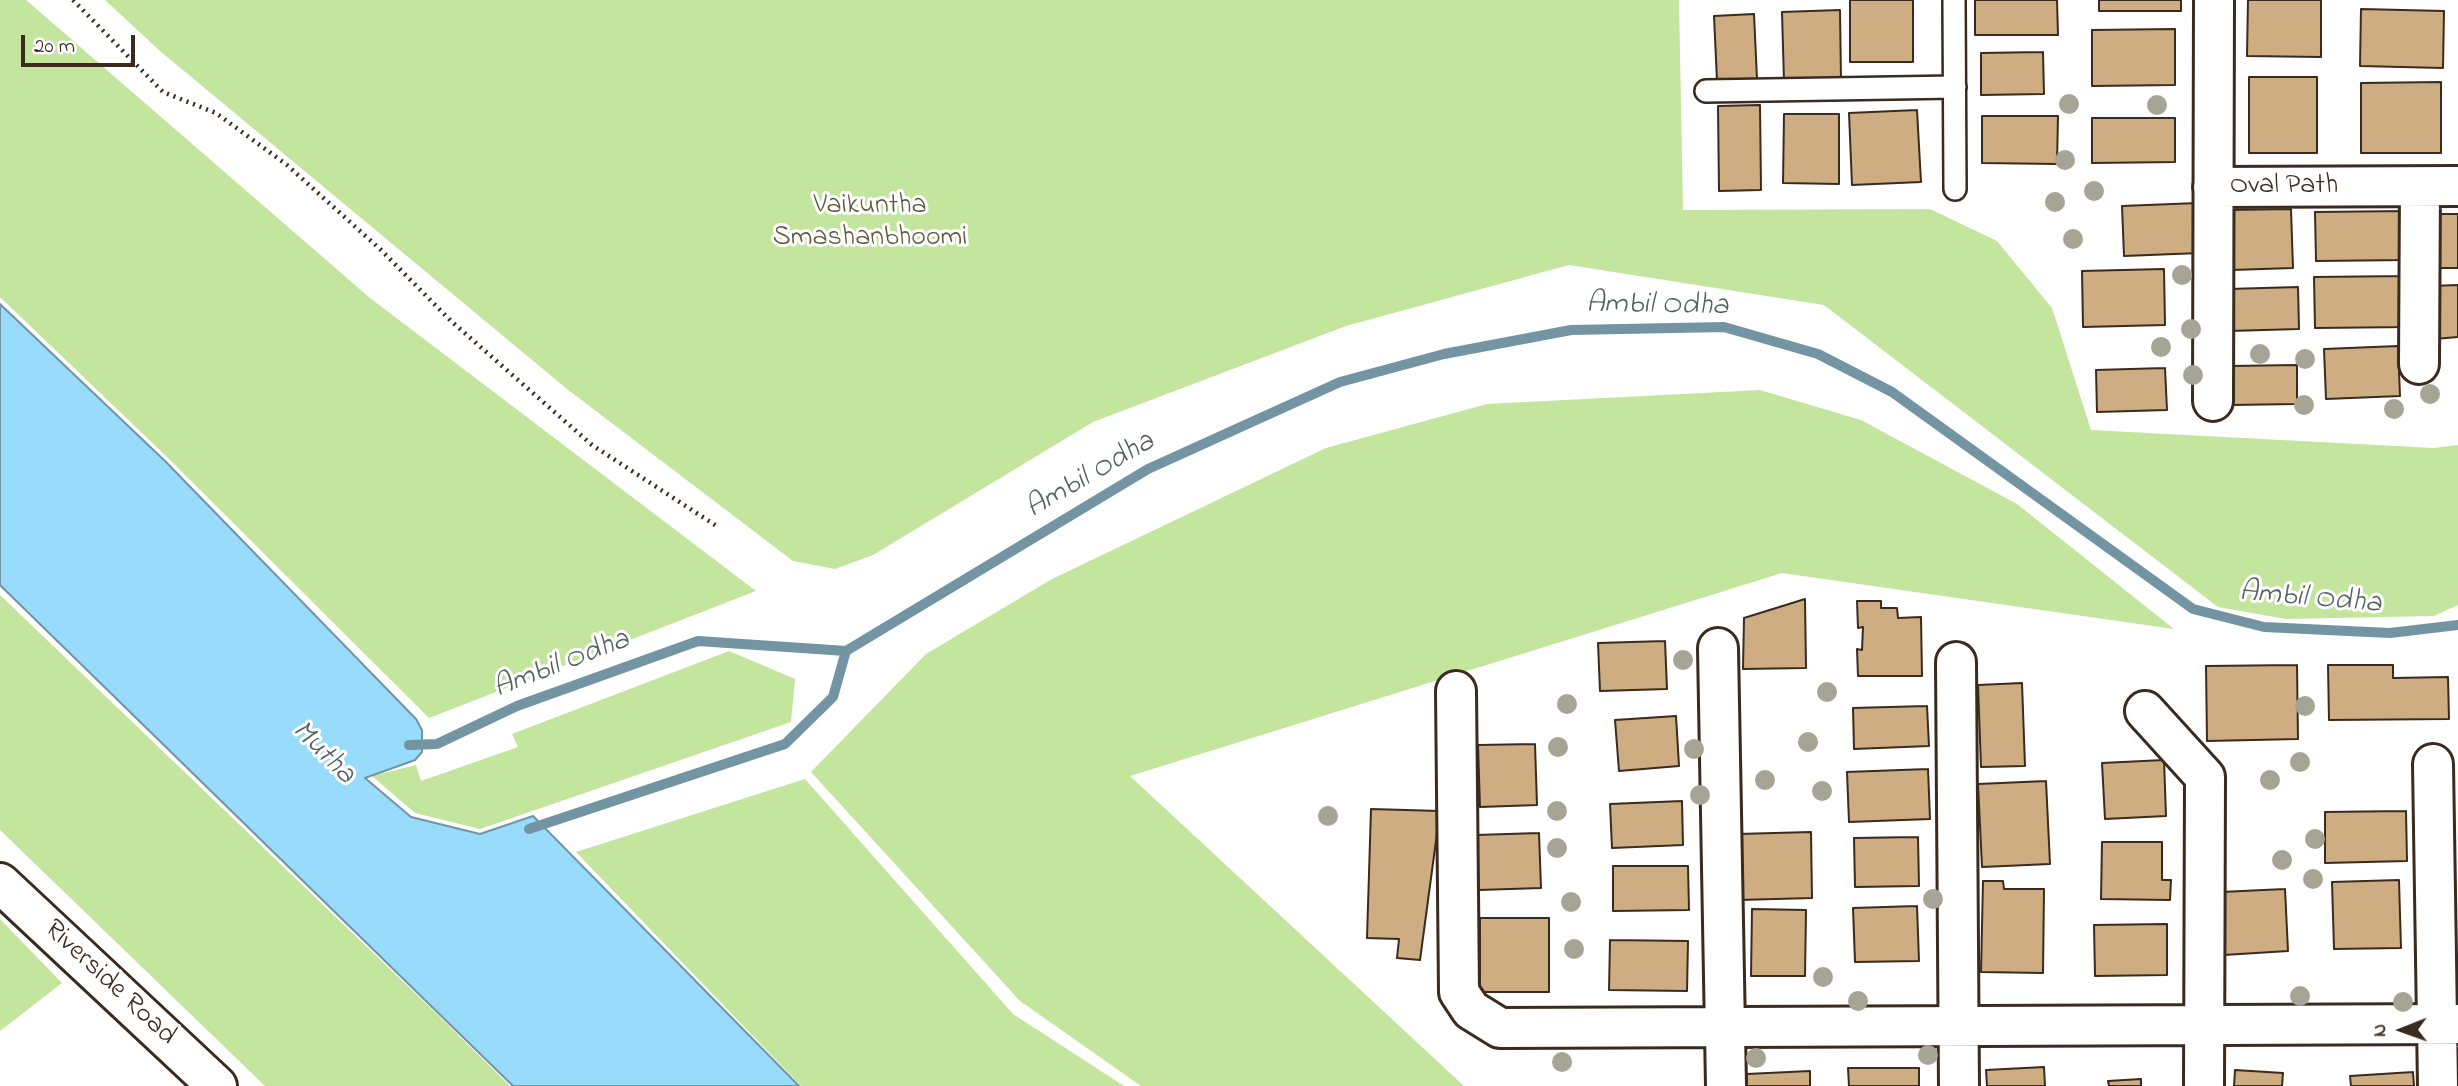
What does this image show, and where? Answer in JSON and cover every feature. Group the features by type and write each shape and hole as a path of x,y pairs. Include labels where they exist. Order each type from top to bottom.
{"street":[{"name":"Oval Path","path":"2214,0 2213,187 2458,186"},
{"path":"2213,187 2213,401"},
{"path":"2419,364 2420,187"},
{"path":"1718,648 1726,1086"},
{"path":"1956,662 1959,1086"},
{"path":"1456,691 1459,992 1471,1010 1500,1028 2448,1024"},
{"path":"2145,711 2205,777 2204,1086"},
{"path":"2433,764 2448,1024 2438,1086"},
{"name":"Riverside Road","path":"0,883 218,1086"}],"lane":[{"path":"1954,0 1955,189"},
{"path":"1706,90 1955,87"}],"path":[{"path":"73,0 163,92 216,113 287,165 381,250 451,321 592,445 718,527"}],"green space":[{"path":"0,0 26,0 370,298 756,591 429,718 167,457 0,297"},
{"name":"Vaikuntha Smashanbhoomi","path":"105,0 1679,0 1683,210 1930,209 1997,241 2052,308 2091,430 2434,448 2458,445 2458,605 2434,616 2286,619 2218,607 1824,305 1569,265 1346,326 1093,422 873,555 835,569 793,561 567,389 160,51"},
{"path":"1760,390 1861,420 2017,504 2174,629 1782,573 1130,776 1464,1086 1141,1086 1020,1001 811,772 926,654 1052,579 1326,448 1487,404"},
{"path":"0,595 510,1086 265,1086 0,830"},
{"path":"729,651 795,679 791,722 480,829 415,813 372,776 416,765 421,781 518,747 512,734"},
{"path":"805,779 1013,1014 1124,1086 801,1086 576,852"},
{"path":"0,919 62,983 0,1031"}],"water":[{"name":"Mutha","path":"0,304 165,461 416,719 422,730 422,752 415,760 365,778 411,817 480,834 533,816 799,1086 513,1086 0,585"}],"building":[{"path":"1850,0 1913,0 1913,62 1850,62"},
{"path":"1975,0 2057,0 2058,35 1975,35"},
{"path":"2099,0 2181,0 2181,11 2099,11"},
{"path":"2248,0 2321,0 2321,57 2247,56"},
{"path":"2361,9 2444,11 2443,68 2360,66"},
{"path":"1840,10 1841,80 1784,82 1782,12"},
{"path":"1754,14 1757,79 1717,81 1714,16"},
{"path":"2175,29 2175,85 2092,86 2092,30"},
{"path":"2043,52 2044,94 1981,95 1981,53"},
{"path":"2249,77 2317,77 2317,153 2249,153"},
{"path":"2441,82 2441,153 2361,153 2361,83"},
{"path":"1760,105 1761,190 1719,191 1718,106"},
{"path":"1917,110 1921,182 1852,185 1849,113"},
{"path":"1784,114 1839,114 1839,184 1783,183"},
{"path":"1982,116 2058,116 2057,164 1982,163"},
{"path":"2092,118 2175,118 2175,162 2092,163"},
{"path":"2198,203 2200,253 2124,256 2122,206"},
{"path":"2291,209 2293,268 2232,270 2230,210"},
{"path":"2407,211 2407,260 2316,261 2315,212"},
{"path":"2435,214 2458,214 2458,268 2435,268"},
{"path":"2164,269 2165,325 2083,327 2082,271"},
{"path":"2408,276 2409,327 2315,328 2314,277"},
{"path":"2458,285 2458,337 2435,339 2431,286"},
{"path":"2298,287 2299,329 2229,331 2228,289"},
{"path":"2398,346 2400,396 2326,399 2324,349"},
{"path":"2297,365 2297,404 2231,405 2230,366"},
{"path":"2165,368 2167,410 2097,412 2096,370"},
{"path":"1805,599 1806,668 1743,669 1744,618"},
{"path":"1857,601 1881,601 1881,608 1897,608 1898,618 1921,617 1922,676 1858,676 1857,649 1862,650 1863,627 1858,628"},
{"path":"1665,641 1667,689 1600,691 1598,643"},
{"path":"2297,665 2298,739 2207,741 2206,666"},
{"path":"2328,665 2393,665 2393,678 2448,677 2449,719 2329,720"},
{"path":"2022,683 2025,766 1981,767 1978,685"},
{"path":"1927,706 1929,746 1854,749 1853,708"},
{"path":"1676,716 1679,766 1619,771 1615,720"},
{"path":"1535,744 1537,805 1480,807 1478,745"},
{"path":"2164,760 2166,816 2105,819 2102,763"},
{"path":"1928,769 1930,819 1849,822 1847,772"},
{"path":"2046,781 2050,864 1982,867 1978,784"},
{"path":"1682,801 1683,845 1612,848 1610,804"},
{"path":"1371,809 1440,811 1420,960 1397,958 1399,939 1367,938"},
{"path":"2406,811 2407,861 2325,863 2325,812"},
{"path":"1811,832 1812,898 1739,900 1738,834"},
{"path":"1539,833 1541,888 1479,890 1476,835"},
{"path":"1918,837 1919,886 1855,887 1854,838"},
{"path":"2102,842 2162,842 2162,880 2171,880 2170,900 2101,899"},
{"path":"1613,866 1688,866 1689,910 1613,911"},
{"path":"2399,880 2401,948 2334,949 2332,882"},
{"path":"1983,881 2003,881 2004,889 2044,889 2043,973 1981,972"},
{"path":"2285,889 2288,951 2224,955 2221,892"},
{"path":"1917,906 1919,961 1855,962 1853,908"},
{"path":"1752,909 1806,910 1805,976 1751,976"},
{"path":"1480,918 1549,918 1549,992 1480,992"},
{"path":"2167,924 2167,975 2095,976 2094,925"},
{"path":"1610,940 1688,941 1687,991 1609,990"},
{"path":"2044,1067 2045,1086 1987,1086 1986,1070"},
{"path":"1848,1068 1919,1068 1919,1086 1849,1086"},
{"path":"2235,1070 2283,1073 2282,1086 2234,1086"},
{"path":"1810,1071 1810,1086 1747,1086 1747,1074"},
{"path":"2413,1072 2414,1086 2351,1086 2350,1076"},
{"path":"2141,1079 2141,1086 2109,1086 2108,1081"}],"waterway":[{"name":"Ambil Odha","path":"409,745 437,744 517,706 698,641 846,651 1148,469 1340,382 1444,354 1571,330 1724,327 1818,354 1892,392 2193,609 2264,627 2390,633 2458,625"},
{"name":"Ambil Odha","path":"529,829 785,744 833,697 846,651"}]}
